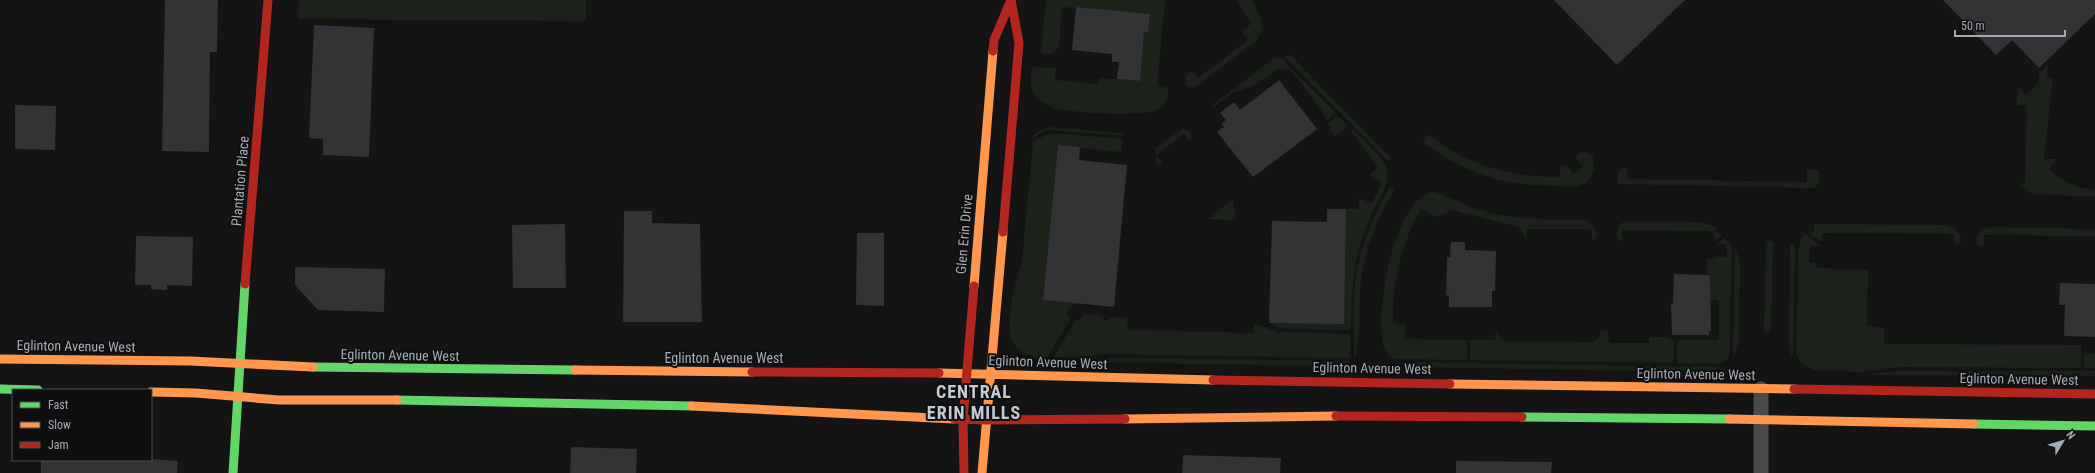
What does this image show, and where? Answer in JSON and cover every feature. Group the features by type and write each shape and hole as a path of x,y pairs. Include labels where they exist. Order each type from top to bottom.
{"main road":[{"name":"Plantation Place","path":"232,473 236,396 268,0"},
{"name":"Glen Erin Drive","path":"964,473 963,419 994,40 1011,0"},
{"name":"Glen Erin Drive","path":"982,473 1019,43 1011,0"},
{"name":"Eglinton Avenue West","path":"0,359 190,361 284,367 551,371 967,373 1045,377 2095,394"},
{"path":"0,389 12,389"},
{"path":"152,392 196,393 279,400 398,400 639,404 986,420 1358,416 1761,419 2095,426"}],"street":[{"path":"1761,389 1761,473"}],"shaded area":[{"path":"299,0 586,0 586,21 298,19"},
{"path":"1046,0 1165,0 1157,86 1168,88 1168,97 1164,105 1159,109 1149,112 1107,114 1077,112 1053,108 1040,101 1034,94 1031,86 1032,67 1056,68 1055,80 1098,84 1099,78 1139,81 1144,32 1148,32 1150,14 1062,7 1059,45 1056,51 1051,54 1041,53"},
{"path":"1237,0 1252,0 1261,20 1262,25 1260,35 1256,41 1195,87 1187,87 1185,79 1187,74 1192,71 1198,78 1248,40 1241,31 1251,24"},
{"path":"1289,54 1391,158 1388,161 1285,57"},
{"path":"1274,58 1282,59 1335,112 1327,121 1321,109 1292,72 1283,68 1276,70 1257,84 1232,93 1214,107 1212,105"},
{"path":"2048,65 2047,77 2053,78 2044,159 2057,159 2049,170 2070,184 2095,190 2095,196 2033,195 2017,183 2025,184 2027,105 2016,105 2019,88 2026,95 2039,82 2039,74"},
{"path":"1337,115 1378,155 1386,165 1387,172 1386,184 1382,196 1366,227 1357,256 1353,285 1351,330 1281,328 1269,323 1287,324 1346,209 1359,209 1359,198 1372,204 1382,182 1369,175 1378,168 1348,126 1334,136 1328,124"},
{"path":"1049,127 1121,133 1123,136 1048,130 1033,138 1034,134"},
{"path":"1183,128 1191,133 1192,140 1189,141 1184,134 1156,155 1163,163 1159,166 1156,164 1155,148"},
{"path":"1050,133 1123,139 1121,152 1058,145 1043,300 1077,303 1069,308 1067,315 1070,320 1047,358 1026,354 1017,348 1011,339 1010,322 1015,288 1022,261 1033,142"},
{"path":"1428,134 1443,145 1474,162 1507,172 1524,175 1560,177 1560,165 1566,165 1574,174 1583,166 1575,158 1580,153 1586,152 1593,157 1594,170 1587,182 1579,186 1567,187 1534,185 1500,180 1469,169 1438,153 1422,142"},
{"path":"1621,168 1627,168 1627,179 1807,182 1807,170 1819,170 1819,184 1813,188 1618,184 1618,172"},
{"path":"1390,186 1395,188 1371,239 1361,279 1359,333 1357,349 1354,357 1354,302 1357,270 1368,233"},
{"path":"1434,192 1477,209 1496,214 1535,219 1587,220 1594,226 1597,236 1592,241 1592,229 1527,229 1527,239 1518,227 1453,210 1435,217 1421,209 1408,236 1399,264 1394,293 1393,323 1405,324 1405,339 1467,340 1467,358 1465,360 1393,359 1384,347 1381,332 1385,285 1390,259 1398,234 1408,213 1420,198"},
{"path":"1232,200 1236,220 1207,219"},
{"path":"1625,221 1700,222 1717,227 1716,230 1722,236 1714,240 1713,231 1622,230 1622,241 1619,241 1616,235 1619,225"},
{"path":"1814,224 1945,225 1955,228 1961,239 1960,243 1954,246 1954,234 1822,233 1822,242 1809,233 1814,232"},
{"path":"1987,227 2095,229 2095,236 1984,235 1984,246 1978,246 1976,238 1982,230"},
{"path":"1806,234 1820,246 1810,246 1809,263 1816,263 1816,268 1868,270 1867,326 1884,328 1884,344 2081,345 2081,368 1898,367 1862,372 1814,370 1802,363 1796,353 1799,246 1802,237"},
{"path":"1724,238 1732,246 1729,357 1722,363 1677,363 1677,340 1719,340 1719,300 1710,300 1711,274 1707,274 1707,259 1714,259 1714,257 1727,257 1726,244 1716,245"},
{"path":"1766,241 1773,241 1771,332 1764,332"},
{"path":"1790,244 1795,244 1793,355 1791,355 1789,345"},
{"path":"1735,249 1740,260 1739,342 1735,355 1733,355"},
{"path":"1084,314 1102,316 1105,321 1115,316 1128,318 1127,330 1254,333 1254,323 1277,332 1350,334 1350,358 1116,354 1053,358 1075,321 1080,320"},
{"path":"1496,331 1500,338 1505,341 1592,342 1598,339 1601,331 1608,331 1609,343 1649,343 1649,337 1664,337 1674,340 1673,363 1470,360 1470,340 1495,340"},
{"path":"2084,353 2095,354 2095,368 2084,368"},
{"path":"1105,358 1349,361 1349,363 1337,366 1076,362"},
{"path":"1399,362 1718,367 1719,369 1708,372 1408,367"},
{"path":"1898,371 2095,371 2095,376 1872,375"}],"building":[{"path":"165,0 218,0 217,52 210,52 209,152 162,151"},
{"path":"1554,0 1685,0 1617,65"},
{"path":"1943,0 2095,0 2095,14 2039,68 2012,40 1996,55"},
{"path":"1076,7 1150,14 1148,32 1144,32 1140,81 1117,79 1119,62 1112,62 1112,54 1072,50"},
{"path":"314,25 374,28 369,157 323,155 323,139 309,138"},
{"path":"1279,80 1317,129 1253,177 1217,132 1224,127 1221,124 1226,120 1220,113 1234,102 1240,110"},
{"path":"15,105 56,106 55,150 15,149"},
{"path":"1058,145 1080,147 1079,160 1127,165 1114,307 1043,300"},
{"path":"1327,209 1346,209 1344,324 1269,323 1272,221 1327,222"},
{"path":"624,211 652,211 652,223 700,224 702,322 623,322"},
{"path":"565,224 566,288 513,288 512,225"},
{"path":"857,233 884,233 884,306 856,305"},
{"path":"136,236 193,237 192,286 167,285 167,290 151,289 151,285 135,285"},
{"path":"1451,242 1465,242 1465,250 1496,251 1495,291 1492,291 1492,307 1449,307 1449,296 1446,295 1447,257 1450,257"},
{"path":"295,267 385,269 384,312 318,310 295,285"},
{"path":"1674,274 1710,275 1711,331 1709,331 1709,335 1672,335 1671,303 1673,304"},
{"path":"2060,283 2095,284 2095,337 2064,336 2065,305 2059,305"},
{"path":"571,447 637,449 636,473 570,473"},
{"path":"1183,455 1281,458 1280,473 1182,473"},
{"path":"152,459 178,461 177,473 41,473 41,461 152,461"},
{"path":"1456,461 1552,462 1551,473 1456,473"}],"traffic: fast":[{"path":"233,473 245,284"},
{"path":"313,367 575,370"},
{"path":"0,389 12,389"},
{"path":"397,400 692,406"},
{"path":"1522,417 1729,419"},
{"path":"1974,424 2095,426"}],"traffic: slow":[{"path":"974,286 993,51"},
{"path":"982,473 1003,232"},
{"path":"0,359 190,361 313,367"},
{"path":"575,370 752,372"},
{"path":"939,373 1213,380"},
{"path":"1450,384 1794,389"},
{"path":"152,392 196,393 279,400 397,400"},
{"path":"692,406 954,419"},
{"path":"1125,419 1336,416"},
{"path":"1729,419 1974,424"}],"traffic: jam":[{"path":"245,284 268,0"},
{"path":"993,51 994,40 1011,0"},
{"path":"1003,232 1019,43 1011,0"},
{"path":"964,473 963,419 974,286"},
{"path":"752,372 939,373"},
{"path":"1213,380 1450,384"},
{"path":"1794,389 2095,394"},
{"path":"1336,416 1522,417"},
{"path":"954,419 1125,419"}],"district":[{"name":"CENTRAL ERIN MILLS","path":"974,402"}]}
